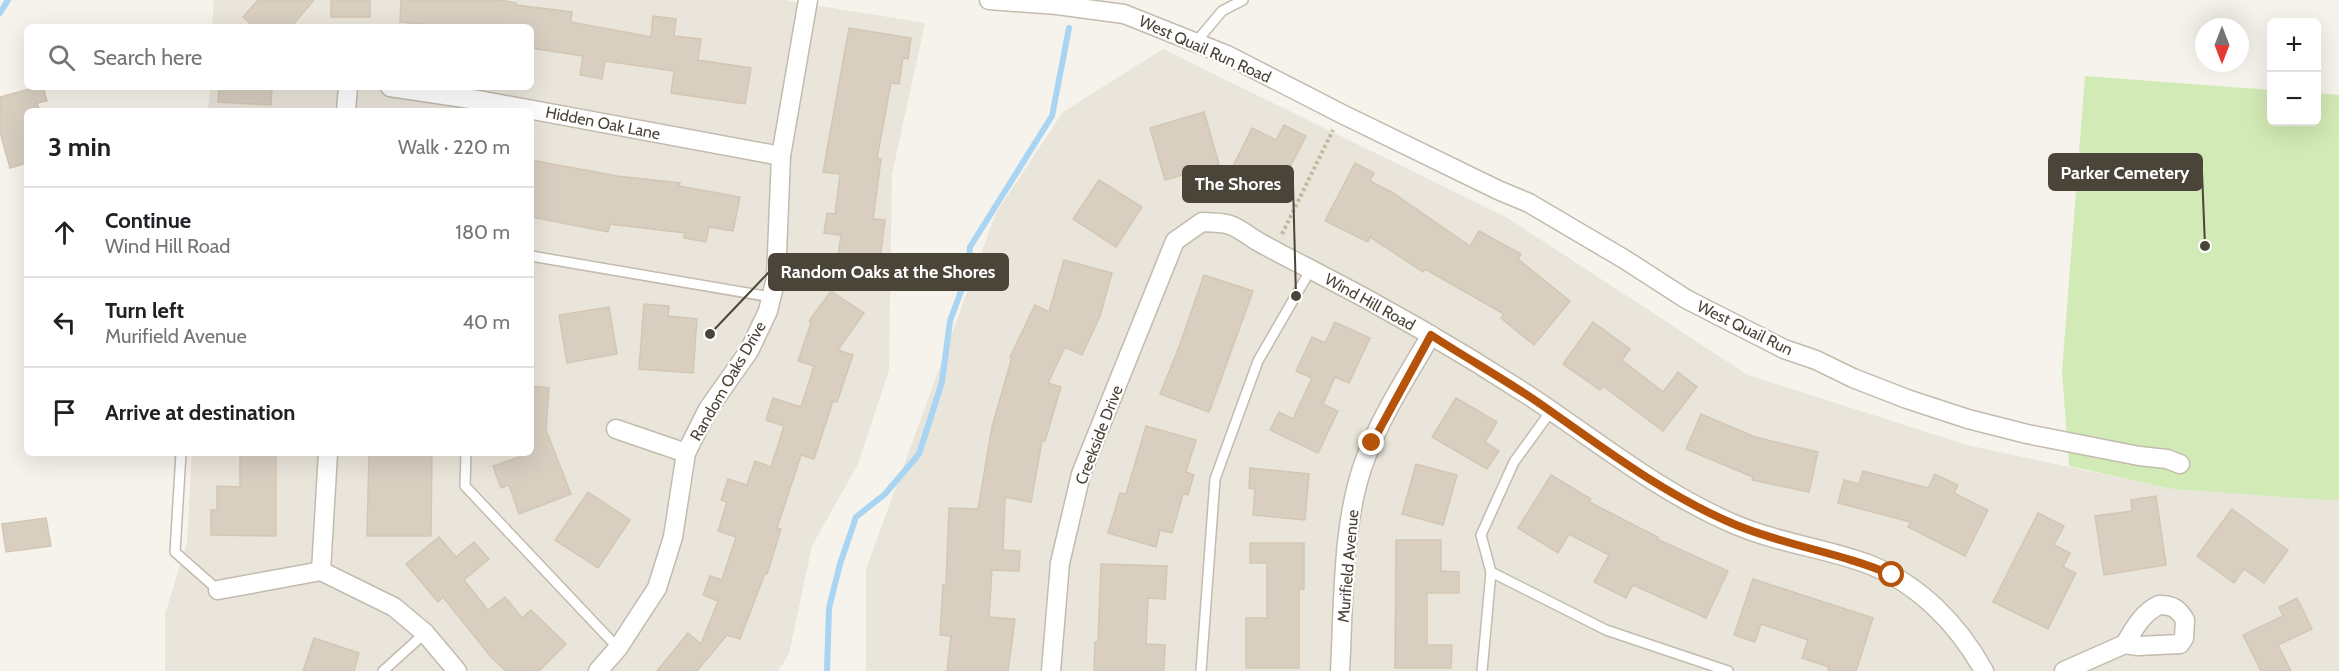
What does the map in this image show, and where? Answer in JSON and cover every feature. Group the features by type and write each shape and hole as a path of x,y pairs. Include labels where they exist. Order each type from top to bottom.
{"street":[{"name":"Random Oaks Drive","path":"598,671 618,648 657,588 673,537 686,453 708,409 749,351 768,311 776,278 781,156 808,0"},
{"name":"West Quail Run Road","path":"989,0 1058,5 1124,14 1227,55 1341,114"},
{"path":"346,108 348,90"},
{"name":"Hidden Oak Lane","path":"405,90 484,106"},
{"name":"Hidden Oak Lane","path":"534,114 781,156"},
{"name":"West Quail Run","path":"1341,114 1529,203 1686,299 1784,349 1816,360 1853,378 1968,419 2027,434 2139,456 2167,459 2180,464"},
{"name":"Wind Hill Road","path":"1202,222 1229,224 1274,251 1383,306 1551,411 1608,452 1666,489 1735,525 1776,539 1866,563 1892,575 1913,588 1947,618 1973,652 1984,671"},
{"name":"Creekside Drive","path":"1051,671 1060,563 1081,474 1175,241 1202,222"},
{"name":"Murifield Avenue","path":"1340,671 1349,522 1365,460 1389,408 1431,335"},
{"path":"616,429 686,453"},
{"path":"321,571 328,456"},
{"path":"218,590 321,571 394,607 425,633 457,671"},
{"path":"2064,671 2125,644"}],"lane":[{"path":"1196,42 1222,11 1243,0"},
{"path":"534,257 771,297"},
{"path":"1201,671 1215,479 1258,361 1311,270"},
{"path":"1482,671 1491,572 1481,535 1514,462 1551,411"},
{"path":"181,456 175,552 218,590"},
{"path":"466,456 465,486 618,648"},
{"path":"1491,572 1606,630 1728,671"},
{"path":"383,671 425,633"}],"path":[{"path":"1274,251 1341,114"}],"shaded area":[{"path":"214,0 784,0 925,23 892,174 889,370 858,464 812,546 789,654 778,671 165,671 165,614 187,543 192,456 534,456 534,108 208,108 210,90 534,90 534,24 212,24"},
{"path":"1163,49 1506,217 1748,375 1967,445 2172,489 2339,501 2339,671 866,671 866,569 996,213 1063,112"}],"green space":[{"path":"2085,76 2267,90 2267,126 2321,126 2321,93 2339,95 2339,501 2172,489 2069,466 2062,371"}],"building":[{"path":"258,0 314,0 294,24 251,24 243,17"},
{"path":"331,0 370,0 370,17 331,17"},
{"path":"401,0 501,0 516,3 516,5 572,12 571,22 651,37 653,16 676,19 674,36 701,39 698,60 751,68 745,104 671,93 674,71 605,61 602,79 580,75 583,56 534,48 534,24 400,22"},
{"path":"849,28 911,38 908,59 903,58 899,84 891,83 877,158 881,159 873,219 885,220 879,267 837,262 841,235 824,233 827,213 835,214 840,174 823,172"},
{"path":"26,90 44,90 47,101 37,103 39,108 24,108 24,164 10,168 0,132 0,97"},
{"path":"219,90 272,90 271,105 218,102"},
{"path":"1204,112 1219,164 1165,180 1150,128"},
{"path":"1284,125 1306,136 1276,194 1231,170 1252,128 1276,140"},
{"path":"534,161 617,176 680,183 679,186 740,197 733,231 709,227 706,242 684,238 685,233 610,224 608,232 534,218"},
{"path":"1355,163 1374,173 1370,181 1393,193 1470,246 1479,231 1521,254 1518,259 1570,301 1534,345 1501,318 1504,314 1425,269 1423,272 1370,237 1368,242 1325,221"},
{"path":"1099,180 1142,207 1116,247 1073,219"},
{"path":"1064,260 1112,273 1100,316 1082,355 1065,347 1048,383 1061,387 1045,441 1042,441 1031,502 1005,497 1003,550 1020,551 1019,571 992,570 989,617 1015,619 1008,671 947,671 951,636 940,635 943,585 946,585 949,508 978,509 992,427 1012,357 1010,357 1035,305 1049,312"},
{"path":"1204,275 1253,291 1209,412 1160,394"},
{"path":"831,291 864,313 838,350 853,355 837,402 833,401 814,459 801,455 777,528 781,529 767,574 765,573 740,639 727,635 697,671 657,671 688,633 701,644 718,601 703,595 710,576 722,580 736,537 718,531 727,502 721,500 728,479 747,485 755,461 771,467 784,426 766,420 773,398 801,407 814,366 798,361 811,323 809,321"},
{"path":"644,304 669,306 668,316 697,319 693,373 639,369"},
{"path":"609,307 617,354 567,363 559,315"},
{"path":"1335,322 1370,338 1349,383 1335,377 1323,404 1338,411 1318,453 1270,430 1279,412 1293,419 1312,378 1296,371 1312,337 1325,343"},
{"path":"1593,322 1630,349 1622,360 1663,392 1678,372 1697,387 1663,431 1603,386 1600,390 1563,364"},
{"path":"534,386 549,388 546,430 571,494 519,514 509,485 501,488 493,466 522,456 534,456"},
{"path":"1456,398 1497,422 1485,442 1499,451 1487,469 1432,437"},
{"path":"1701,414 1755,437 1818,452 1809,492 1752,480 1753,477 1686,449"},
{"path":"1146,426 1196,440 1186,472 1194,475 1188,495 1183,494 1172,533 1160,530 1156,547 1108,533 1120,493 1126,494"},
{"path":"240,456 276,456 276,536 211,535 211,510 217,510 217,486 240,487"},
{"path":"369,456 432,456 431,536 367,536"},
{"path":"1416,464 1457,475 1443,525 1402,514"},
{"path":"1250,468 1309,474 1305,520 1253,515 1255,489 1249,488"},
{"path":"1863,471 1928,488 1935,474 1958,485 1954,493 1988,510 1965,556 1908,527 1911,522 1838,503 1844,480 1859,484"},
{"path":"1551,475 1591,499 1589,502 1658,537 1657,539 1728,571 1706,618 1633,585 1626,598 1594,582 1609,555 1569,534 1558,553 1518,528"},
{"path":"588,492 630,520 598,568 555,540"},
{"path":"2156,496 2166,565 2104,575 2095,516 2132,511 2131,500"},
{"path":"2232,509 2288,550 2264,583 2244,569 2234,583 2197,556"},
{"path":"2038,513 2064,526 2054,545 2070,553 2063,567 2076,573 2048,629 1993,602"},
{"path":"46,518 51,546 6,552 2,524"},
{"path":"439,537 456,557 474,542 489,559 464,580 488,610 505,597 522,618 531,610 566,644 539,671 506,671 491,657 443,597 438,602 406,564"},
{"path":"1396,540 1441,540 1441,571 1459,572 1459,593 1427,593 1427,645 1452,645 1451,668 1395,668"},
{"path":"1250,543 1304,543 1304,589 1299,589 1299,668 1246,668 1246,618 1267,618 1267,563 1250,563"},
{"path":"1101,564 1167,566 1165,599 1148,598 1146,644 1165,645 1164,671 1094,671 1095,642 1098,642"},
{"path":"1753,579 1873,618 1856,671 1828,671 1829,667 1802,658 1808,640 1761,624 1755,642 1734,635"},
{"path":"2297,598 2312,629 2278,645 2291,671 2261,671 2243,635 2283,616 2279,607"},
{"path":"314,638 359,653 354,671 303,671"}],"waterway":[{"path":"0,13 8,0"},
{"path":"827,671 829,608 840,564 856,517 885,494 919,454 942,382 950,321 968,272 970,247 1052,116 1069,28"}],"place":[{"name":"Parker Cemetery","path":"2205,246"},
{"name":"The Shores","path":"1296,296"},
{"name":"Random Oaks at the Shores","path":"710,334"}],"route":[{"path":"1372,443 1389,408 1431,335 1536,401 1608,452 1666,489 1735,525 1776,539 1866,563 1892,575"}]}
